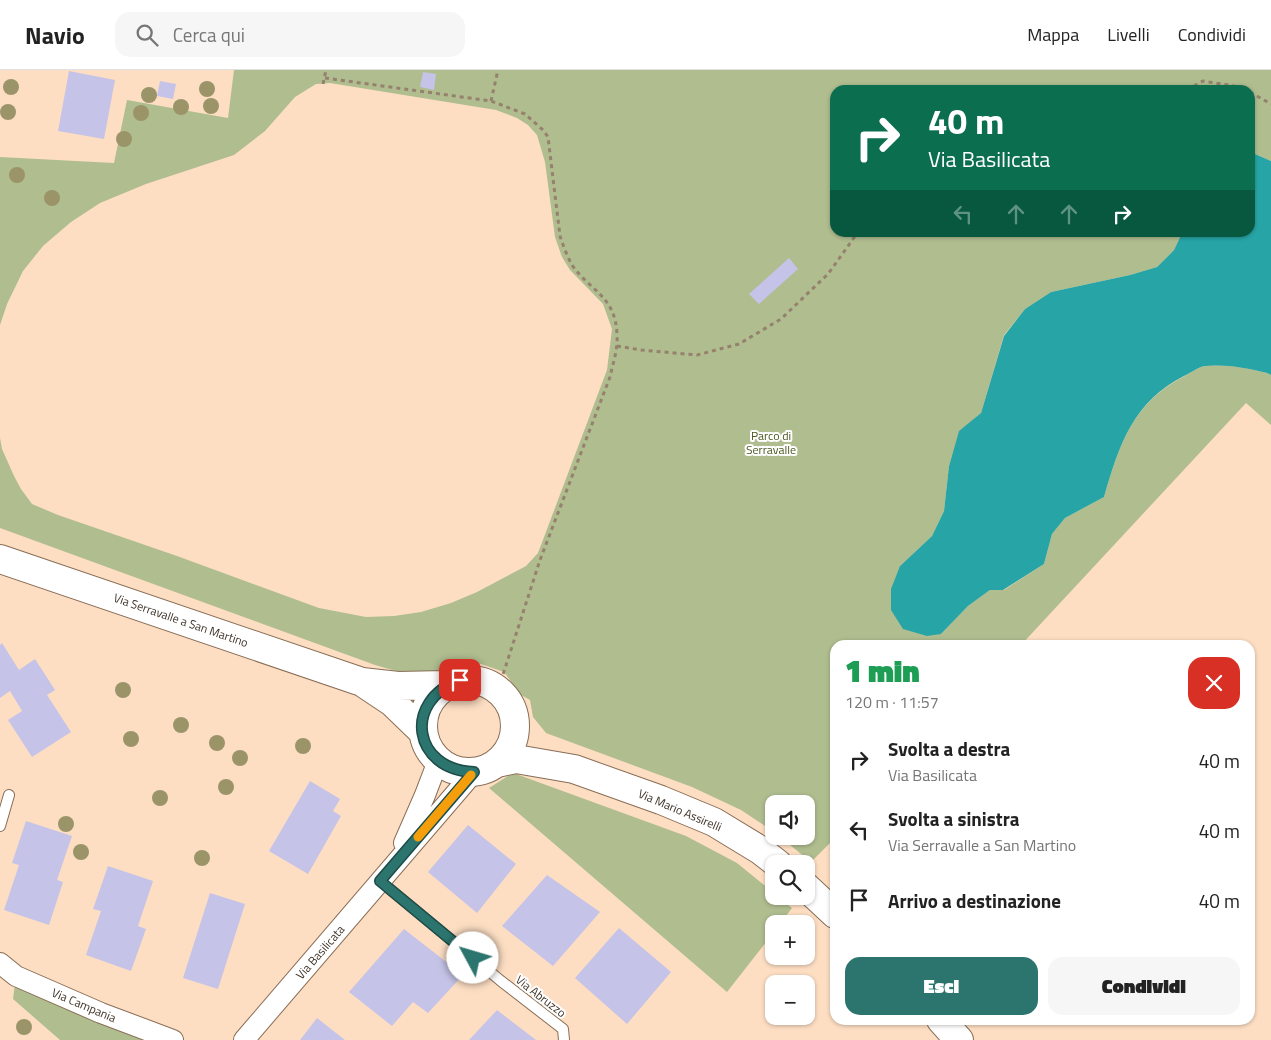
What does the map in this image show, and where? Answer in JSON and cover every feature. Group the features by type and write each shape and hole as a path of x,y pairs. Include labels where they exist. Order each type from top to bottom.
{"street":[{"name":"Via Serravalle a San Martino","path":"0,559 362,682"},
{"path":"362,682 398,686 446,685 460,680 474,680 488,684 498,690 512,708 515,732 506,754 486,767"},
{"path":"362,682 392,702 422,731"},
{"path":"446,685 435,694 427,705 423,718 422,731 429,751 438,761 449,768 461,772 516,759 574,769"},
{"path":"515,720 524,735 574,769"},
{"name":"Via Basilicata","path":"394,863 425,795 438,761"},
{"name":"Via Basilicata","path":"244,1040 394,863 486,767"},
{"name":"Via Mario Assirelli","path":"574,769 661,800 714,822 766,855"},
{"path":"815,895 830,909"},
{"name":"Via Campania","path":"0,963 16,976 101,1013 173,1040"},
{"path":"946,1025 959,1040"}],"lane":[{"path":"0,826 9,795"},
{"name":"Via Abruzzo","path":"380,881 501,981 563,1029 564,1040"}],"path":[{"path":"323,84 326,70"},
{"path":"491,101 498,70"},
{"path":"325,78 491,101 526,114 537,123 548,137 560,236 565,250 573,265 600,292 609,304 617,326 617,346 610,377 540,560 498,690"},
{"path":"1196,85 1203,81 1233,85"},
{"path":"1255,95 1271,104"},
{"path":"617,346 697,355 739,344 782,318 828,274 854,237"}],"green space":[{"name":"Parco di Serravalle","path":"234,70 1271,70 1271,161 1255,154 1255,85 830,85 830,237 1180,237 1174,250 1157,267 1130,275 1051,292 1025,309 1004,335 981,413 959,432 949,466 944,511 932,536 900,566 941,634 968,606 990,590 1004,590 1044,564 1052,534 1065,518 1104,497 1116,460 1131,427 1140,412 1167,387 1205,366 1236,367 1267,373 1271,375 1271,425 1246,403 1026,640 830,640 830,843 815,858 815,855 802,855 790,845 815,845 815,795 765,795 765,826 741,810 692,787 546,733 533,717 530,700 521,695 504,672 481,664 462,666 428,677 403,673 375,665 0,528 0,438 2,449 14,476 32,504 58,515 319,608 366,617 394,616 421,612 451,603 477,592 526,566 538,553 607,370 612,329 603,304 570,270 562,257 555,237 545,162 537,135 528,125 517,118 496,110 330,83 316,84 295,97 265,131 234,155 146,184 100,203 71,222 43,246 23,271 7,304 0,325 0,157 114,163 127,100 228,118"},
{"path":"516,774 686,836 737,863 765,886 765,905 788,905 792,908 787,915 765,915 765,943 727,992 489,788 508,776"},
{"path":"16,976 173,1040 60,1040 13,999"}],"water":[{"path":"1255,154 1271,161 1271,375 1236,367 1205,366 1167,387 1152,399 1130,427 1122,443 1104,497 1065,518 1052,534 1044,564 1003,590 990,590 968,606 941,634 927,636 903,629 891,610 891,589 900,566 932,536 944,511 949,466 959,431 981,413 1004,336 1025,309 1051,292 1130,275 1157,267 1174,250 1180,237 1255,237"}],"building":[{"path":"69,71 115,80 104,139 58,131"},
{"path":"423,72 436,74 434,90 420,87"},
{"path":"160,81 176,84 173,99 157,96"},
{"path":"789,258 798,269 759,304 749,294"},
{"path":"2,643 19,670 35,659 55,690 47,695 71,732 32,757 8,720 22,711 10,691 0,698 0,645"},
{"path":"310,781 340,799 333,811 341,816 308,874 269,851"},
{"path":"26,821 72,836 57,880 63,882 49,925 4,910 19,865 12,863"},
{"path":"468,825 516,864 477,913 428,872"},
{"path":"108,866 153,881 138,926 146,929 131,971 86,955 101,911 93,909"},
{"path":"547,875 600,912 553,966 502,926"},
{"path":"210,893 245,904 218,989 183,978"},
{"path":"619,928 671,972 627,1024 575,978"},
{"path":"404,929 463,975 428,1013 413,1002 392,1026 349,992"},
{"path":"497,1010 536,1040 469,1040"},
{"path":"317,1018 345,1040 300,1040"}],"slow traffic":[{"path":"418,837 471,775"}],"route":[{"path":"460,680 446,685 435,694 427,705 422,731 429,751 438,761 449,768 461,772 474,772 380,881 473,958"}]}
